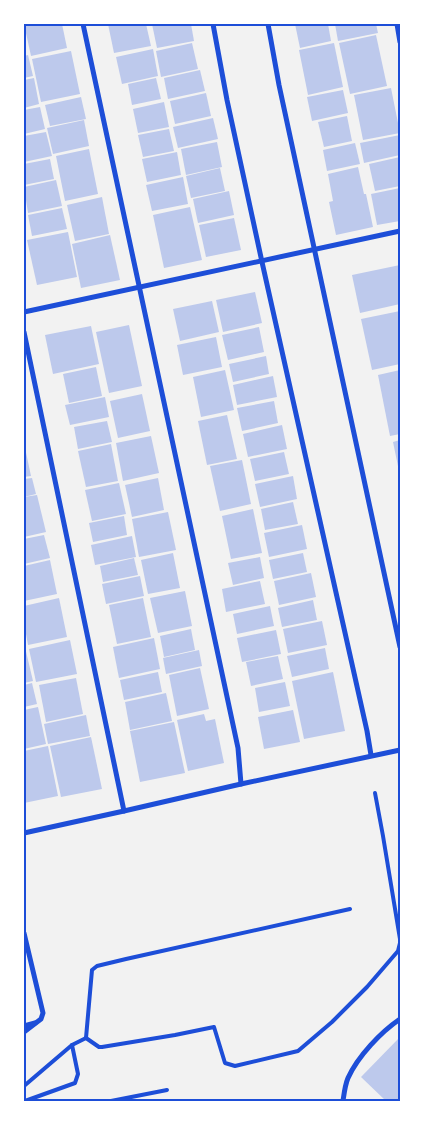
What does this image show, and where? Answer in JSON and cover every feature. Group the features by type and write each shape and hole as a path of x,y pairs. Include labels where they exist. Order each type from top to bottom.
{"street":[{"path":"83,24 238,748 241,784"},
{"path":"213,24 227,100 262,262 363,711 371,755"},
{"path":"268,24 400,647"},
{"path":"396,24 400,42"},
{"path":"24,312 400,231"},
{"path":"24,332 124,811"},
{"path":"24,833 400,750"},
{"path":"24,933 43,1013 41,1019 24,1032"},
{"path":"342,1101 348,1078 358,1062 373,1041 400,1019"},
{"path":"24,1026 35,1023"}],"lane":[{"path":"86,1038 98,1047 102,1047 214,1027 225,1063 236,1066 298,1051 332,1022 367,988 398,950 400,941 375,793"},
{"path":"86,1038 92,970 97,966 350,909"},
{"path":"72,1045 78,1074 75,1082 24,1101 24,1087 72,1045 86,1038"},
{"path":"111,1101 167,1090"}],"building":[{"path":"24,24 62,24 67,48 31,56"},
{"path":"108,24 146,24 151,46 114,53"},
{"path":"152,24 191,24 194,41 157,48"},
{"path":"295,24 328,24 331,41 300,48"},
{"path":"335,24 376,24 378,33 338,41"},
{"path":"376,35 387,86 350,94 339,43"},
{"path":"192,43 198,69 161,77 156,51"},
{"path":"334,43 343,87 308,95 299,50"},
{"path":"153,49 158,76 122,84 116,57"},
{"path":"71,51 80,94 41,102 32,59"},
{"path":"28,55 33,76 24,78 24,56"},
{"path":"200,70 205,91 168,99 164,78"},
{"path":"34,78 39,104 24,108 24,80"},
{"path":"156,78 161,99 132,105 128,84"},
{"path":"391,88 400,133 363,140 354,95"},
{"path":"343,90 348,113 312,121 307,97"},
{"path":"206,93 211,116 175,124 170,101"},
{"path":"81,97 86,119 50,126 45,105"},
{"path":"164,102 169,127 138,133 133,109"},
{"path":"40,107 45,129 24,134 24,110"},
{"path":"347,116 352,141 324,147 318,122"},
{"path":"213,118 218,139 178,148 173,127"},
{"path":"84,120 89,146 53,154 47,128"},
{"path":"169,129 174,151 143,157 138,135"},
{"path":"46,132 52,156 24,162 24,136"},
{"path":"400,135 400,155 364,163 360,143"},
{"path":"217,142 222,167 186,175 181,149"},
{"path":"355,143 360,164 327,171 323,150"},
{"path":"89,149 98,194 65,201 56,156"},
{"path":"177,152 181,175 147,182 142,159"},
{"path":"400,157 400,186 375,191 369,164"},
{"path":"50,159 54,179 24,185 24,164"},
{"path":"358,167 373,227 336,235 329,202 333,201 328,174"},
{"path":"220,168 225,191 191,198 186,176"},
{"path":"183,177 188,204 152,211 146,185"},
{"path":"56,180 62,206 28,213 24,187"},
{"path":"400,188 400,221 377,225 371,194"},
{"path":"229,191 234,215 198,223 193,199"},
{"path":"102,197 109,234 75,241 67,205"},
{"path":"190,207 202,260 164,268 153,215"},
{"path":"62,208 67,229 32,236 28,215"},
{"path":"234,218 241,250 206,257 199,225"},
{"path":"68,232 77,277 37,285 27,240"},
{"path":"110,235 120,280 81,288 72,244"},
{"path":"400,265 400,304 360,313 352,275"},
{"path":"255,292 262,323 223,332 216,300"},
{"path":"212,301 219,332 180,341 173,309"},
{"path":"400,311 400,364 372,370 361,319"},
{"path":"129,325 142,386 109,393 96,332"},
{"path":"91,326 99,364 53,374 45,335"},
{"path":"259,327 264,352 228,360 222,335"},
{"path":"216,337 222,367 183,375 177,345"},
{"path":"266,356 269,374 233,382 229,364"},
{"path":"96,367 102,396 69,403 63,374"},
{"path":"225,370 234,410 201,417 193,377"},
{"path":"400,370 400,434 390,436 378,375"},
{"path":"273,376 277,397 237,405 233,385"},
{"path":"142,394 150,431 118,438 110,401"},
{"path":"105,397 109,417 70,425 65,405"},
{"path":"274,401 278,423 242,431 237,408"},
{"path":"227,415 237,459 207,465 198,421"},
{"path":"107,421 112,442 78,449 74,427"},
{"path":"282,425 287,449 248,457 243,434"},
{"path":"151,436 159,473 123,481 116,443"},
{"path":"400,440 400,471 399,471 393,442"},
{"path":"24,443 31,476 24,477"},
{"path":"111,444 118,481 86,487 78,451"},
{"path":"284,452 289,474 255,481 250,459"},
{"path":"242,460 251,504 220,511 210,466"},
{"path":"293,476 297,499 260,507 255,484"},
{"path":"32,478 36,494 24,497 24,479"},
{"path":"158,478 164,510 132,517 125,485"},
{"path":"119,483 126,514 92,521 85,490"},
{"path":"37,495 46,532 24,537 24,497"},
{"path":"293,502 298,524 265,530 261,509"},
{"path":"253,509 262,553 231,559 222,516"},
{"path":"168,512 176,550 139,557 132,519"},
{"path":"124,516 127,535 93,542 89,523"},
{"path":"302,525 307,549 269,557 264,533"},
{"path":"44,535 50,558 24,564 24,539"},
{"path":"132,536 136,557 95,565 91,545"},
{"path":"173,553 180,588 148,594 141,560"},
{"path":"303,553 307,572 273,579 269,560"},
{"path":"260,557 264,578 233,585 228,563"},
{"path":"134,558 138,575 103,582 100,566"},
{"path":"50,560 57,594 24,601 24,566"},
{"path":"311,573 316,597 279,605 274,581"},
{"path":"140,576 144,596 106,604 102,584"},
{"path":"260,581 265,604 226,612 222,589"},
{"path":"185,591 192,626 158,633 150,598"},
{"path":"59,598 67,637 28,645 24,623 24,606"},
{"path":"143,598 151,637 117,644 109,605"},
{"path":"313,600 317,620 282,627 278,608"},
{"path":"270,606 274,626 237,634 233,614"},
{"path":"322,621 327,645 288,653 283,629"},
{"path":"191,629 195,650 164,657 160,636"},
{"path":"276,630 281,654 242,662 237,638"},
{"path":"154,638 160,669 119,678 113,647"},
{"path":"70,640 77,674 36,682 29,649"},
{"path":"24,643 33,681 24,683"},
{"path":"325,648 329,669 292,677 287,656"},
{"path":"199,650 202,666 166,674 163,658"},
{"path":"278,656 283,679 251,686 246,662"},
{"path":"200,668 209,709 177,716 169,675"},
{"path":"158,672 162,692 124,700 120,680"},
{"path":"333,672 345,731 304,739 292,681"},
{"path":"76,678 83,714 46,722 39,685"},
{"path":"285,682 290,706 259,712 255,688"},
{"path":"32,683 37,704 24,707 24,685"},
{"path":"166,693 172,721 130,730 125,702"},
{"path":"38,707 46,744 24,749 24,710"},
{"path":"293,710 300,742 264,749 258,717"},
{"path":"204,714 206,721 215,719 224,763 188,771 177,720"},
{"path":"86,715 90,736 48,744 44,724"},
{"path":"174,722 185,773 140,782 130,731"},
{"path":"91,737 102,789 61,797 50,746"},
{"path":"48,746 58,796 24,803 24,751"},
{"path":"400,1037 400,1101 386,1101 361,1077"}]}
